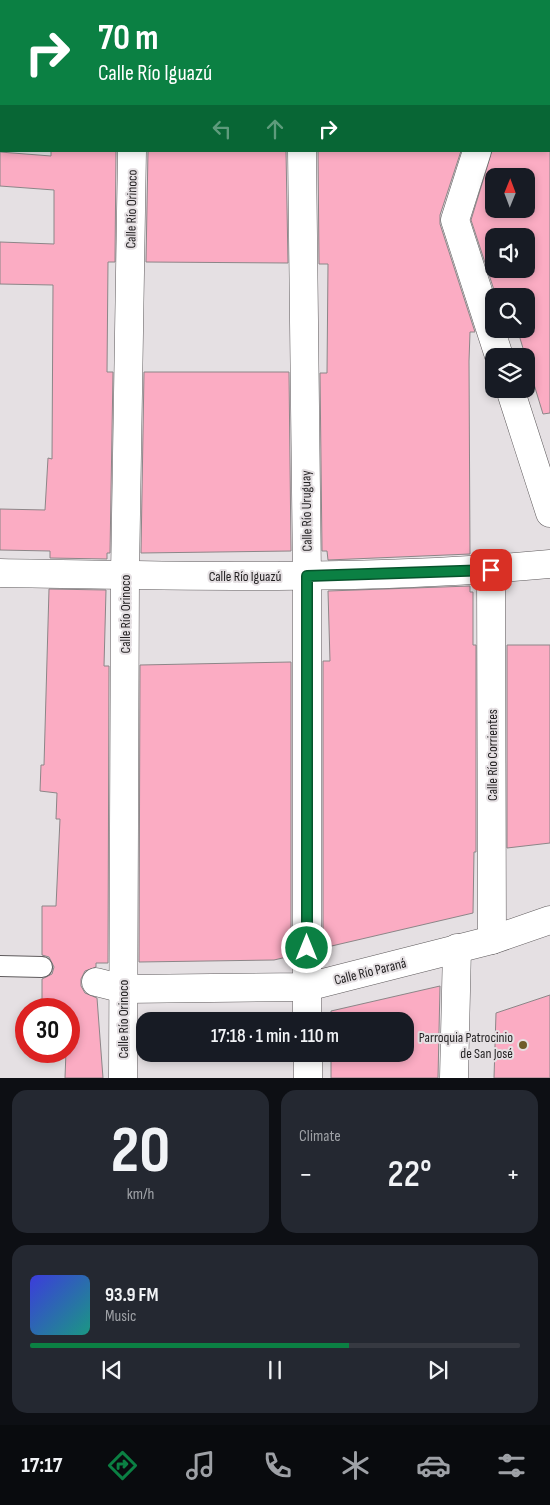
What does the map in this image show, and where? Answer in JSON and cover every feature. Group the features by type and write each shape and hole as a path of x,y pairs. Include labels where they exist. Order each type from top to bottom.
{"street":[{"name":"Calle Río Orinoco","path":"123,1078 125,575 132,152"},
{"name":"Calle Río Uruguay","path":"302,152 307,576 307,1012"},
{"path":"477,152 455,220 496,348"},
{"path":"513,398 550,513"},
{"name":"Calle Río Iguazú","path":"0,573 307,576 491,570 550,564"},
{"name":"Calle Río Corrientes","path":"491,570 492,940"},
{"name":"Calle Río Paraná","path":"96,982 124,989 307,987 492,940 550,920"},
{"path":"454,1078 458,948"},
{"path":"308,1062 308,1078"}],"lane":[{"path":"0,966 42,967"}],"building":[{"path":"0,152 51,156 51,152 116,152 115,262 108,262 107,372 113,372 110,553 107,553 107,559 50,558 50,551 0,550 0,509 45,510 48,458 52,459 53,285 0,284 0,242 54,244 54,190 0,186"},
{"path":"148,152 286,152 288,263 146,262"},
{"path":"318,152 461,152 440,215 440,224 475,332 470,332 469,361 470,554 328,560 327,551 322,551 320,373 327,373 328,264 319,264"},
{"path":"492,152 550,152 550,413 543,414 535,388 535,348 523,348 520,338 535,338 535,288 493,288 490,278 535,278 535,228 485,228 485,263 471,220 485,174 485,218 535,218 535,168 487,168"},
{"path":"144,372 289,372 291,551 141,553"},
{"path":"470,586 470,592 473,592 473,645 476,645 476,852 474,852 473,913 323,948 323,661 330,661 328,591"},
{"path":"49,589 106,590 104,666 109,666 108,963 96,963 96,967 85,971 81,979 81,986 85,993 97,998 103,1078 65,1078 66,1063 80,1063 80,998 42,998 42,979 52,974 54,967 49,957 42,955 42,906 56,906 60,819 56,819 57,793 40,791 41,765 44,765"},
{"path":"507,645 550,645 550,843 507,848"},
{"path":"291,662 291,956 274,960 139,962 140,665"},
{"path":"440,986 438,1078 331,1078 331,1062 414,1062 414,1012 331,1011"},
{"name":"Parroquia Patrocinio de San José","path":"550,995 550,1078 494,1078 496,1013"}],"place":[{"name":"Parroquia Patrocinio de San José","path":"523,1045"}],"route":[{"path":"307,948 307,576 491,570"}]}
